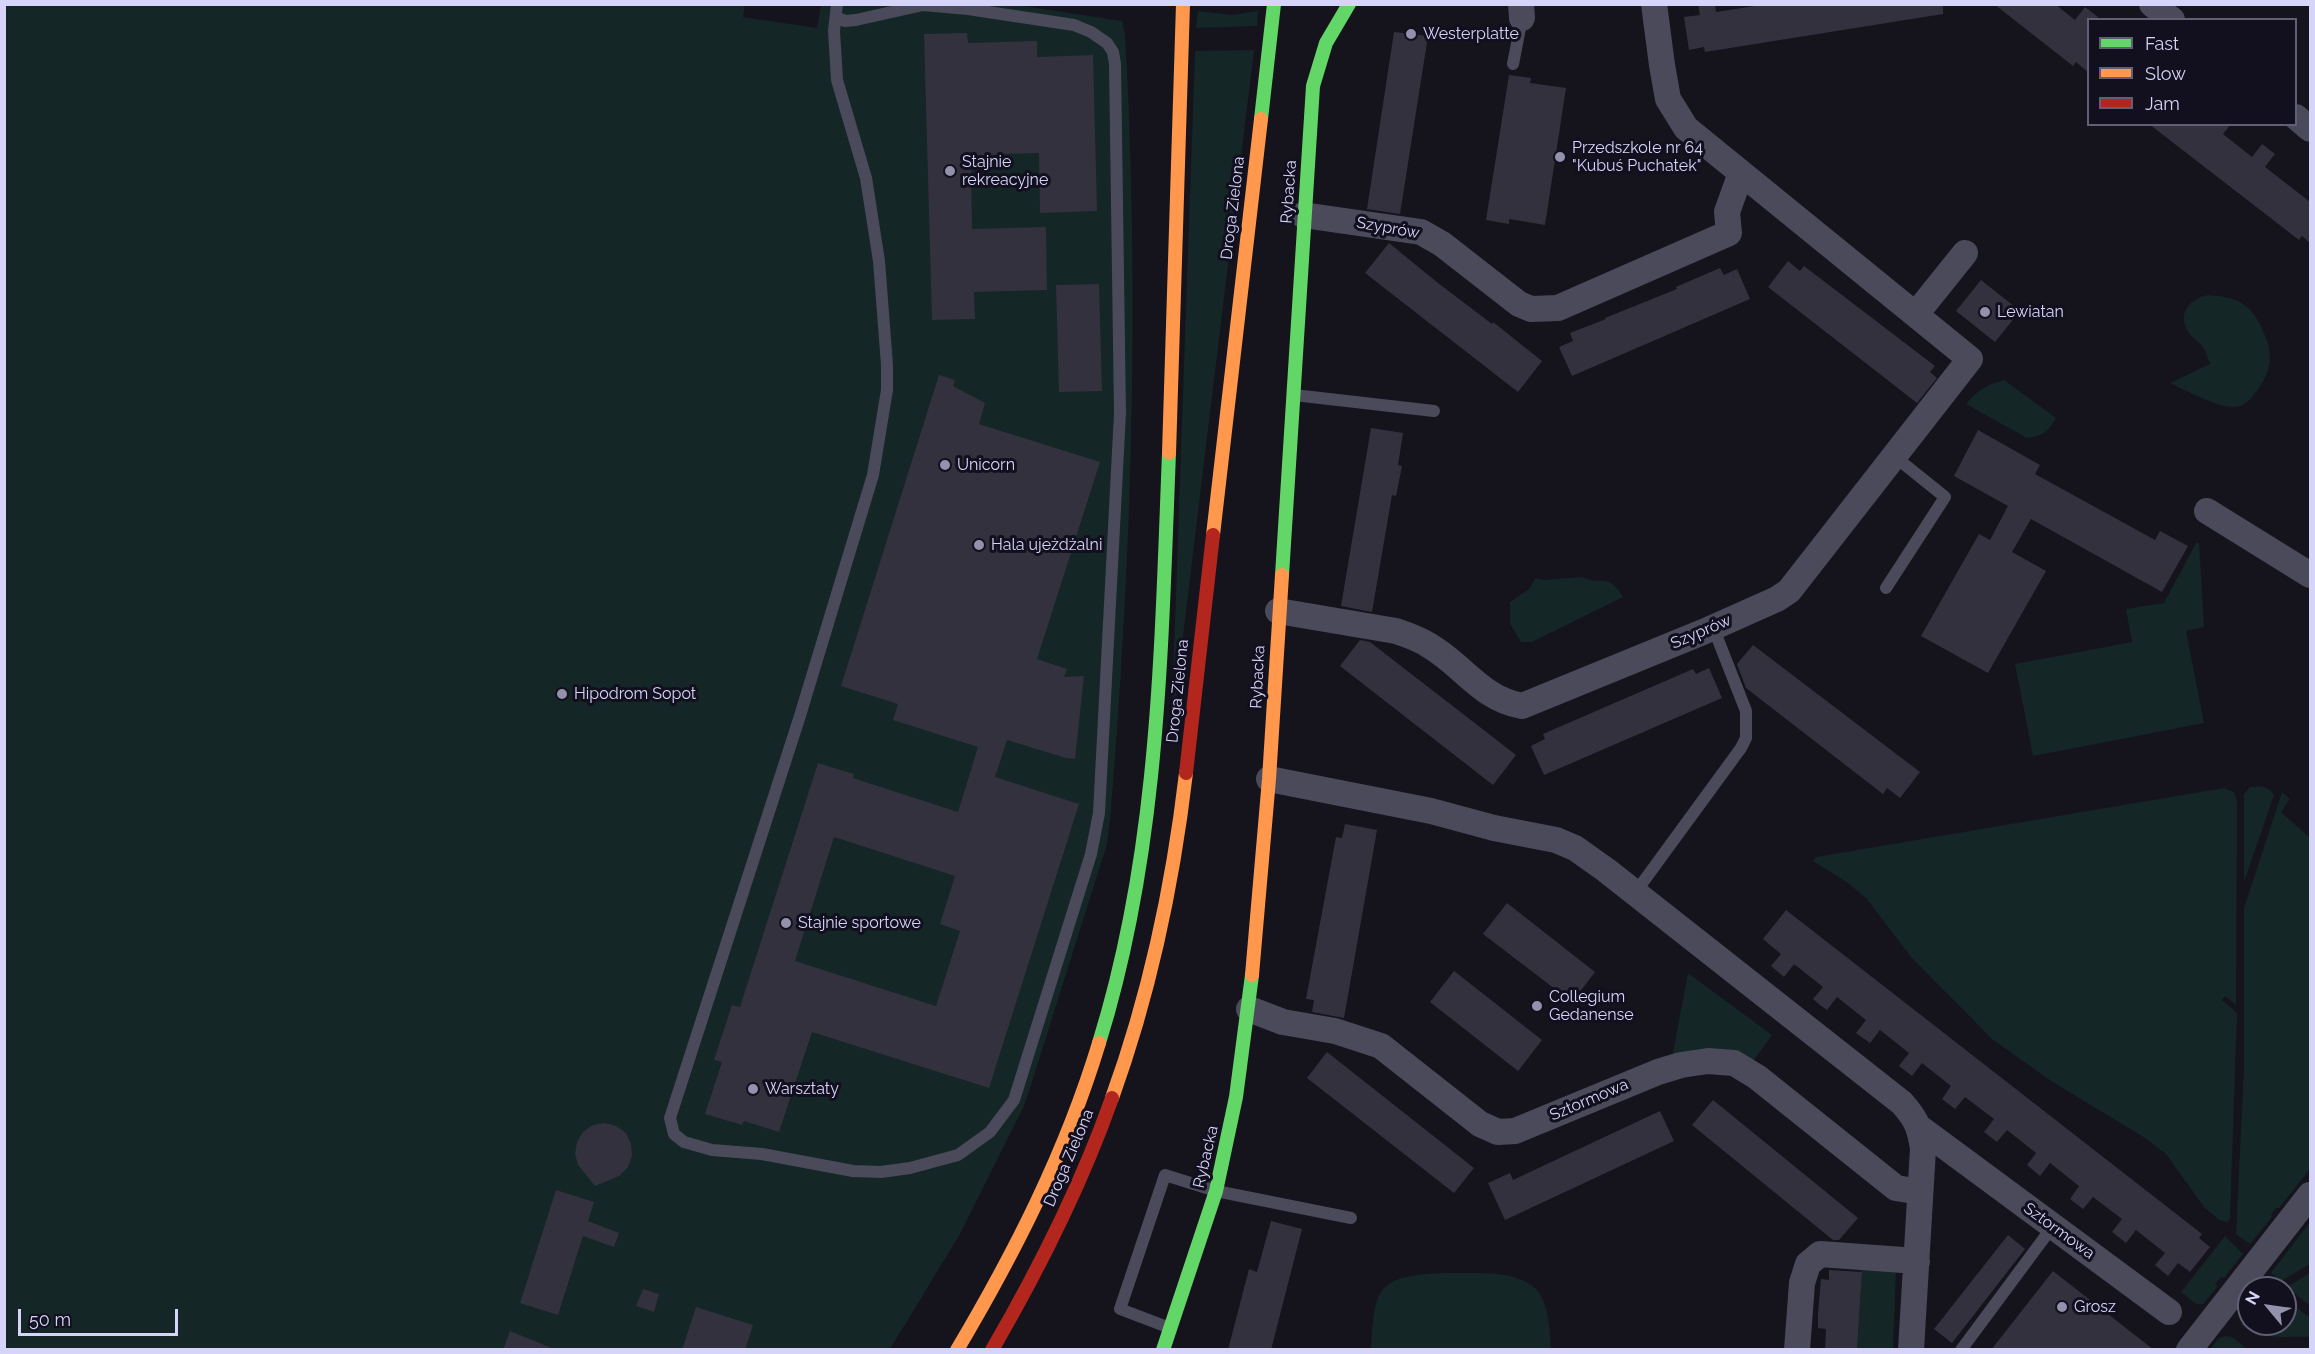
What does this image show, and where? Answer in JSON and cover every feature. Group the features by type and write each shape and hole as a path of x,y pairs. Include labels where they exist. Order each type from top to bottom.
{"street":[{"name":"Droga Zielona","path":"957,1350 1005,1268 1054,1167 1084,1091 1102,1036 1126,942 1138,879 1147,824 1153,755 1163,567 1183,4"},
{"name":"Droga Zielona","path":"992,1350 1064,1213 1108,1107 1139,1016 1167,897 1182,805 1274,4"},
{"name":"Rybacka","path":"1163,1350 1216,1191 1236,1097 1248,1009 1269,779 1313,86 1317,65 1327,41 1349,4"},
{"name":"Szyprów","path":"1278,611 1413,637 1431,646 1495,698 1522,706 1713,627 1777,599 1789,591 1970,359 1686,128 1668,99 1654,4"},
{"path":"2152,4 2170,18"},
{"path":"2297,119 2310,129"},
{"name":"Szyprów","path":"1304,215 1421,232 1442,244 1518,304 1531,309 1558,308 1729,233 1727,212 1741,173"},
{"path":"1916,314 1965,253"},
{"path":"2207,511 2310,575"},
{"name":"Sztormowa","path":"1269,779 1431,811 1494,828 1556,840 1575,848 1902,1102 1920,1128 1923,1149 1911,1350"},
{"name":"Sztormowa","path":"1248,1009 1283,1022 1335,1031 1381,1046 1480,1124 1498,1132 1515,1131 1658,1072 1708,1061 1734,1064 1757,1077 1896,1188 1920,1192"},
{"name":"Sztormowa","path":"1920,1128 2169,1312"},
{"path":"2189,1350 2310,1195"},
{"path":"1797,1350 1802,1283 1808,1264 1820,1254 1917,1261"}],"lane":[{"path":"923,5 968,9 1074,25 1091,32 1107,43 1113,52 1115,64 1120,412 1099,813 1092,854 1014,1100 990,1132 958,1155 881,1173 853,1171 762,1154 712,1150 684,1142 674,1134 670,1118 799,719 873,475 887,390 879,261 866,178 837,80 834,31 836,11 845,21 923,5"},
{"path":"1513,64 1521,11"},
{"path":"1292,395 1434,411"},
{"path":"1886,588 1945,497 1888,464"},
{"path":"1635,893 1746,738 1746,711 1713,627"},
{"path":"1170,1328 1120,1309 1165,1175 1216,1191 1351,1218"},
{"path":"1961,1350 2053,1226"}],"shaded area":[{"name":"Hipodrom Sopot","path":"745,4 743,17 817,28 821,5 1011,4 1122,21 1125,34 1132,230 1131,427 1124,624 1107,844 1025,1104 960,1234 890,1349 5,1349 4,5"},
{"path":"1198,11 1231,15 1258,11 1257,26 1196,28"},
{"path":"1254,50 1171,735 1195,51"},
{"path":"2208,295 2230,298 2252,312 2269,347 2268,371 2251,398 2240,406 2219,404 2170,383 2210,364 2203,348 2189,333 2184,320 2186,308 2195,300"},
{"path":"2004,380 2056,418 2045,432 2027,438 1966,404 1983,389"},
{"path":"2196,543 2199,543 2204,627 2186,631 2204,723 2033,756 2015,664 2132,642 2126,609 2164,603"},
{"path":"1582,577 1609,582 1618,589 1623,597 1532,642 1521,642 1510,624 1510,602 1529,589 1536,578 1543,580"},
{"path":"2250,787 2264,787 2274,795 2244,882 2244,794"},
{"path":"2224,788 2234,792 2237,801 2236,1005 2225,996 2222,1000 2237,1013 2230,1218 2228,1222 2219,1220 2204,1207 2166,1154 2145,1138 2051,1081 1992,1039 1911,957 1866,898 1848,883 1813,861 1816,857"},
{"path":"2282,792 2290,799 2281,812 2310,838 2310,1169 2279,1208 2276,1208 2272,1217 2250,1244 2236,1234 2244,1067 2244,908"},
{"path":"1688,973 1772,1035 1754,1060 1720,1051 1672,1058"},
{"path":"2310,1222 2310,1264 2290,1276 2275,1276 2271,1273"},
{"path":"2225,1236 2243,1254 2224,1278 2221,1277 2215,1284 2218,1286 2203,1304 2196,1304 2181,1292"},
{"path":"1862,1267 1896,1269 1893,1349 1857,1350"},
{"path":"1441,1273 1503,1275 1515,1277 1535,1288 1543,1300 1548,1317 1551,1349 1371,1349 1374,1312 1383,1289 1391,1282 1403,1278"},
{"path":"2310,1273 2310,1306 2297,1295 2297,1281"},
{"path":"2297,1308 2310,1318 2310,1337 2274,1336 2297,1336"},
{"path":"2232,1337 2247,1349 2210,1349 2219,1338"}],"building":[{"path":"1698,4 1715,4 1716,12 1768,4 1943,4 1943,14 1705,52 1704,47 1689,50 1684,17 1700,15"},
{"path":"1994,4 2055,4 2075,20 2085,7 2098,17 2087,18 2087,71 2076,62 2073,66"},
{"path":"1394,32 1428,36 1400,214 1367,209"},
{"path":"967,33 968,43 1037,41 1037,57 1093,55 1097,211 1040,213 1039,153 998,154 999,162 971,162 972,229 1046,227 1047,290 974,292 975,319 932,320 924,34"},
{"path":"1509,75 1531,78 1530,83 1566,88 1545,225 1509,219 1509,224 1486,220"},
{"path":"2152,126 2229,126 2223,134 2252,157 2262,144 2275,154 2265,167 2310,202 2310,243 2302,236 2299,240"},
{"path":"1389,243 1542,361 1518,392 1365,273"},
{"path":"1788,261 1800,271 1804,266 1935,366 1930,372 1937,378 1917,403 1768,287"},
{"path":"1720,268 1724,275 1737,269 1750,299 1572,376 1559,347 1573,341 1570,333 1677,289 1676,287"},
{"path":"1981,280 2020,311 1995,342 1956,311"},
{"path":"1099,284 1102,391 1059,392 1056,285"},
{"path":"939,375 955,380 953,386 985,403 979,424 1100,462 1037,659 1067,669 1064,677 1084,676 1075,759 1007,740 995,777 1079,804 989,1088 812,1032 779,1132 744,1121 742,1125 705,1114 722,1062 714,1060 732,1005 740,1007 818,763 854,774 853,778 958,812 978,747 893,720 898,704 841,686","holes":["834,837 955,876 940,924 960,931 936,1006 795,961"]},
{"path":"1371,428 1403,433 1398,465 1402,466 1396,496 1392,495 1372,612 1341,606"},
{"path":"1978,430 2040,465 2035,474 2155,540 2160,531 2188,546 2162,592 2031,519 2012,552 2046,571 1988,673 1921,636 1979,534 1990,540 2008,506 1954,476"},
{"path":"1360,640 1370,642 1516,755 1493,785 1340,666"},
{"path":"1753,645 1920,772 1900,798 1887,788 1883,794 1746,688 1737,664"},
{"path":"1709,668 1722,698 1544,775 1531,746 1545,739 1543,734 1693,669 1696,674"},
{"path":"1345,824 1377,830 1344,1018 1312,1012 1314,1000 1306,999 1336,837 1342,838"},
{"path":"1507,903 1595,972 1572,1002 1483,934"},
{"path":"1786,910 2202,1234 2199,1238 2210,1247 2190,1272 2178,1263 2168,1276 2155,1265 2165,1253 2136,1230 2126,1243 2112,1232 2122,1219 2093,1197 2083,1209 2070,1199 2079,1186 2050,1163 2040,1176 2027,1165 2036,1153 2007,1130 1997,1142 1984,1132 1994,1119 1965,1097 1955,1109 1942,1099 1951,1086 1922,1063 1912,1076 1899,1066 1909,1053 1880,1030 1870,1043 1856,1033 1866,1020 1837,997 1827,1010 1820,1005 1813,999 1823,987 1794,964 1784,977 1771,966 1781,954 1763,939"},
{"path":"1454,971 1542,1040 1518,1071 1430,1002"},
{"path":"1327,1052 1474,1168 1454,1193 1307,1078"},
{"path":"1713,1100 1858,1218 1839,1240 1833,1240 1692,1125"},
{"path":"1660,1111 1674,1141 1505,1220 1488,1183 1510,1173 1513,1180"},
{"path":"605,1123 616,1126 626,1133 631,1144 632,1156 628,1167 619,1176 595,1186 578,1165 575,1154 577,1142 583,1132 593,1125"},
{"path":"556,1190 594,1202 588,1221 619,1233 614,1247 583,1236 558,1315 520,1303"},
{"path":"1271,1221 1302,1229 1271,1350 1228,1350 1249,1269 1257,1272"},
{"path":"2008,1235 2025,1249 1952,1343 1934,1329"},
{"path":"1829,1270 1862,1272 1857,1350 1825,1350 1826,1329 1818,1328 1818,1313 1821,1279 1829,1280"},
{"name":"Grosz","path":"2053,1271 2154,1350 1991,1350"},
{"path":"643,1289 659,1294 654,1312 636,1306"},
{"path":"696,1307 753,1325 745,1350 682,1350"},
{"path":"510,1331 554,1349 554,1350 503,1350"}],"traffic: fast":[{"path":"1261,119 1274,4"},
{"path":"1282,575 1313,86 1326,43 1349,4"},
{"path":"1099,1043 1119,970 1134,898 1145,824 1159,677 1169,453"},
{"path":"1163,1350 1216,1191 1236,1097 1252,975"}],"traffic: slow":[{"path":"1169,453 1183,4"},
{"path":"1213,535 1261,119"},
{"path":"1252,975 1269,779 1282,575"},
{"path":"1112,1098 1149,978 1167,897 1186,773"},
{"path":"957,1350 1019,1239 1037,1201 1071,1123 1099,1043"}],"traffic: jam":[{"path":"1186,773 1213,535"},
{"path":"992,1350 1058,1227 1087,1163 1112,1098"}],"place":[{"name":"Westerplatte","path":"1411,34"},
{"name":"Przedszkole nr 64 \"Kubuś Puchatek\"","path":"1560,157"},
{"name":"Stajnie rekreacyjne","path":"950,171"},
{"name":"Lewiatan","path":"1985,312"},
{"name":"Unicorn","path":"945,465"},
{"name":"Hala ujeżdżalni","path":"979,545"},
{"name":"Hipodrom Sopot","path":"562,694"},
{"name":"Stajnie sportowe","path":"786,923"},
{"name":"Collegium Gedanense","path":"1537,1006"},
{"name":"Warsztaty","path":"753,1089"},
{"name":"Grosz","path":"2062,1307"}]}
